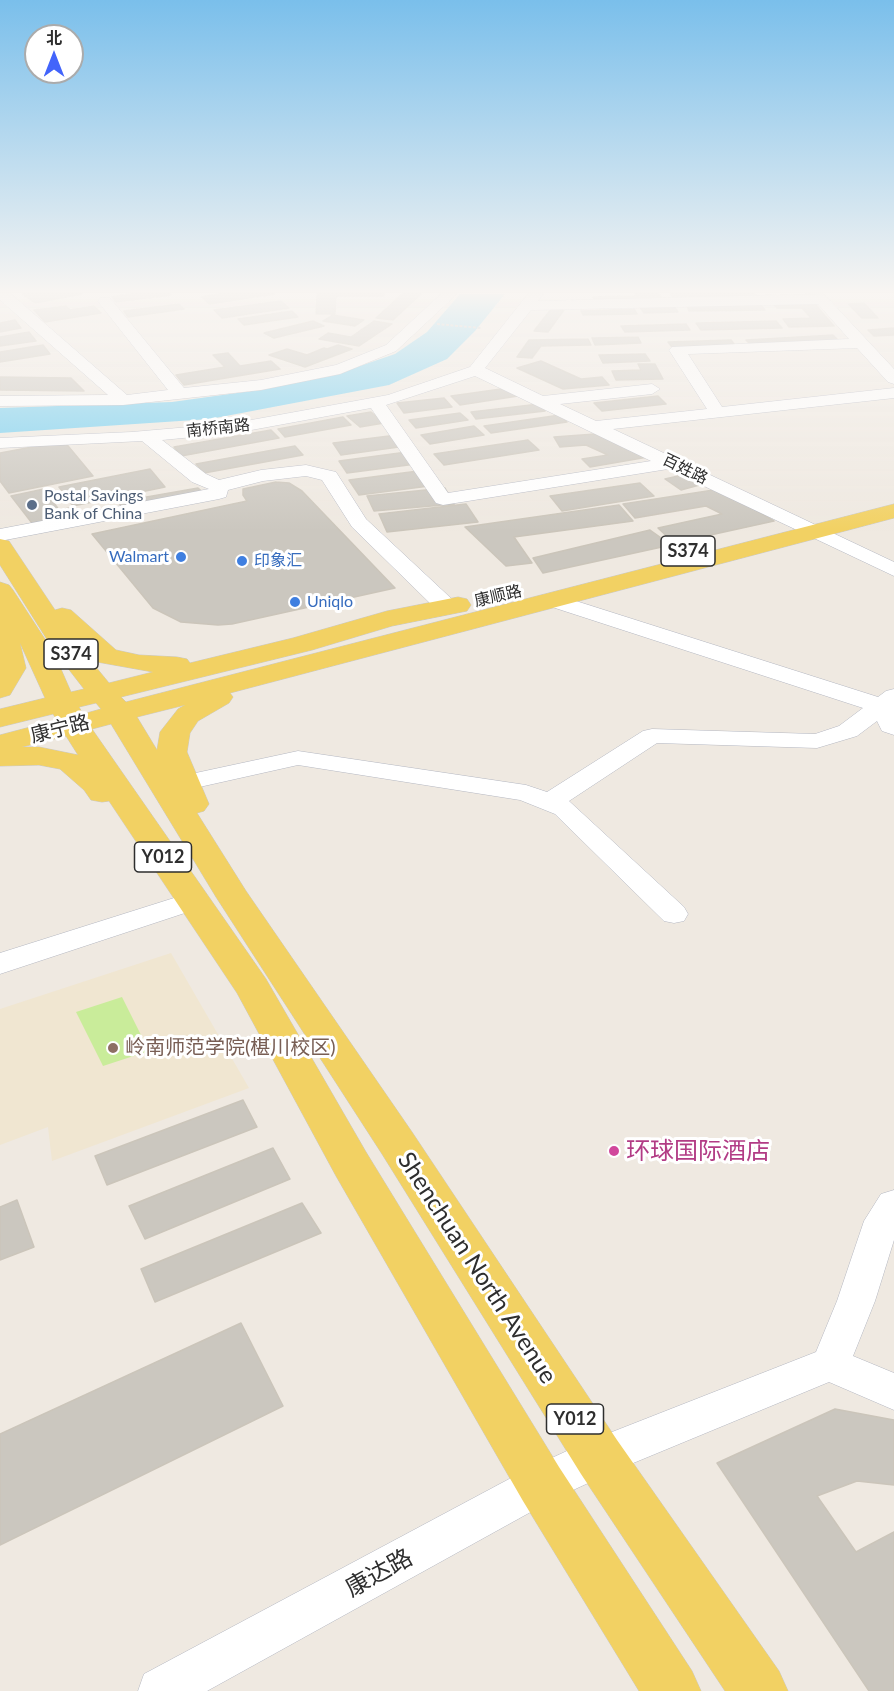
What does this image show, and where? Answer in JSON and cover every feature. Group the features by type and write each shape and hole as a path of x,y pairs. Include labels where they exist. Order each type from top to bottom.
{"main road":[{"name":"康顺路","path":"111,703 321,662 557,601 808,528 894,498"},
{"name":"康顺路","path":"111,703 387,619 808,528 894,512"},
{"path":"0,546 15,591 68,620 107,656 140,663 186,665 387,619"},
{"path":"0,688 12,668 0,619 15,591"},
{"name":"S374","path":"15,591 111,703"},
{"name":"S374","path":"15,591 68,714"},
{"path":"179,790 172,752 175,732 188,715 213,699 321,662"},
{"path":"111,703 179,790"},
{"name":"康宁路","path":"0,744 68,714 111,703"},
{"name":"康宁路","path":"0,718 68,714"},
{"name":"Y012","path":"68,714 253,988 351,1164 542,1484"},
{"path":"0,757 39,756 70,762 96,784 118,816 156,847"},
{"name":"Shenchuan North Avenue","path":"179,790 199,841 599,1457 759,1691"},
{"path":"542,1484 672,1691"}],"street":[{"path":"91,373 123,400"},
{"path":"163,373 180,394"},
{"path":"0,401 123,400 261,385 321,373"},
{"name":"南桥南路","path":"0,443 146,436 235,428 375,402 420,391 468,373"},
{"name":"百姓路","path":"482,373 894,570"},
{"path":"692,373 718,413"},
{"path":"0,392 110,389"},
{"path":"541,401 652,389"},
{"path":"595,426 894,393"},
{"path":"375,402 432,483 562,465 576,478 671,463"},
{"path":"146,436 200,478 217,486 234,484 261,476 306,470 328,476 360,523 447,607"},
{"path":"0,536 219,493 217,486"},
{"path":"557,601 888,701"},
{"path":"888,701 894,728"},
{"path":"549,802 652,736 817,741 848,731 888,701"},
{"path":"179,790 298,758 526,793 564,808 674,914"},
{"path":"0,964 193,901"},
{"path":"894,1204 882,1221 856,1301 830,1364 894,1392"},
{"name":"康达路","path":"161,1691 542,1484 599,1457 830,1364"}],"shaded area":[{"name":"岭南师范学院(椹川校区)","path":"171,953 249,1088 52,1161 48,1127 0,1145 0,1009"}],"green space":[{"path":"122,997 149,1051 103,1066 76,1012"}],"water":[{"path":"336,373 416,373 389,385 210,419 0,433 0,408 172,402 310,380"}],"building":[{"path":"189,373 257,373 184,385 176,375"},
{"path":"528,373 567,373 581,379 602,377 609,385 563,389"},
{"path":"613,373 660,373 663,379 616,380"},
{"path":"0,377 71,378 84,391 0,390"},
{"path":"508,388 518,396 460,405 451,396"},
{"path":"658,396 666,404 602,411 594,403"},
{"path":"444,398 452,407 404,413 397,403"},
{"path":"539,404 545,411 476,419 471,412"},
{"path":"371,412 384,423 360,427 347,416"},
{"path":"460,413 468,420 416,428 409,420"},
{"path":"560,415 567,422 491,433 484,426"},
{"path":"343,417 351,425 285,437 278,429"},
{"path":"474,426 484,435 430,444 421,435"},
{"path":"271,430 279,438 181,456 174,447"},
{"path":"595,434 648,457 590,467 582,459 608,455 586,445 560,447 554,437"},
{"path":"397,435 406,446 341,455 333,443"},
{"path":"528,440 539,450 444,465 434,454"},
{"path":"64,441 93,476 9,493 0,481 0,453"},
{"path":"295,446 303,455 204,473 196,464"},
{"path":"407,452 416,464 347,473 339,461"},
{"path":"150,469 165,487 73,506 59,487"},
{"path":"418,471 429,486 359,495 349,480"},
{"path":"687,474 703,484 681,490 665,479"},
{"name":"印象汇","path":"276,482 289,483 302,491 395,588 232,624 181,622 153,608 92,534 247,501 243,495 243,489"},
{"path":"640,483 654,496 562,511 550,496"},
{"path":"198,488 205,494 125,510 118,502"},
{"path":"445,488 454,504 374,511 367,496"},
{"path":"44,489 59,510 75,507 85,518 35,527 11,496"},
{"path":"720,489 774,521 674,543 658,528 722,514 706,506 635,518 623,504"},
{"path":"466,504 478,522 387,532 379,514"},
{"path":"619,505 633,521 514,537 532,563 506,566 465,527"},
{"path":"650,530 671,545 543,573 533,558"},
{"path":"243,1100 257,1127 107,1185 95,1156"},
{"path":"273,1148 290,1179 145,1239 129,1206"},
{"path":"17,1200 34,1247 0,1260 0,1207"},
{"path":"302,1203 321,1233 155,1302 141,1269"},
{"path":"241,1323 283,1406 0,1545 0,1434"},
{"path":"835,1409 894,1420 894,1485 857,1481 817,1496 856,1552 894,1532 894,1691 869,1691 717,1463"}],"place":[{"name":"Postal Savings Bank of China","path":"32,505"},
{"name":"Walmart","path":"181,557"},
{"name":"印象汇","path":"242,561"},
{"name":"Uniqlo","path":"295,602"},
{"name":"岭南师范学院(椹川校区)","path":"113,1048"},
{"name":"环球国际酒店","path":"614,1151"}]}
